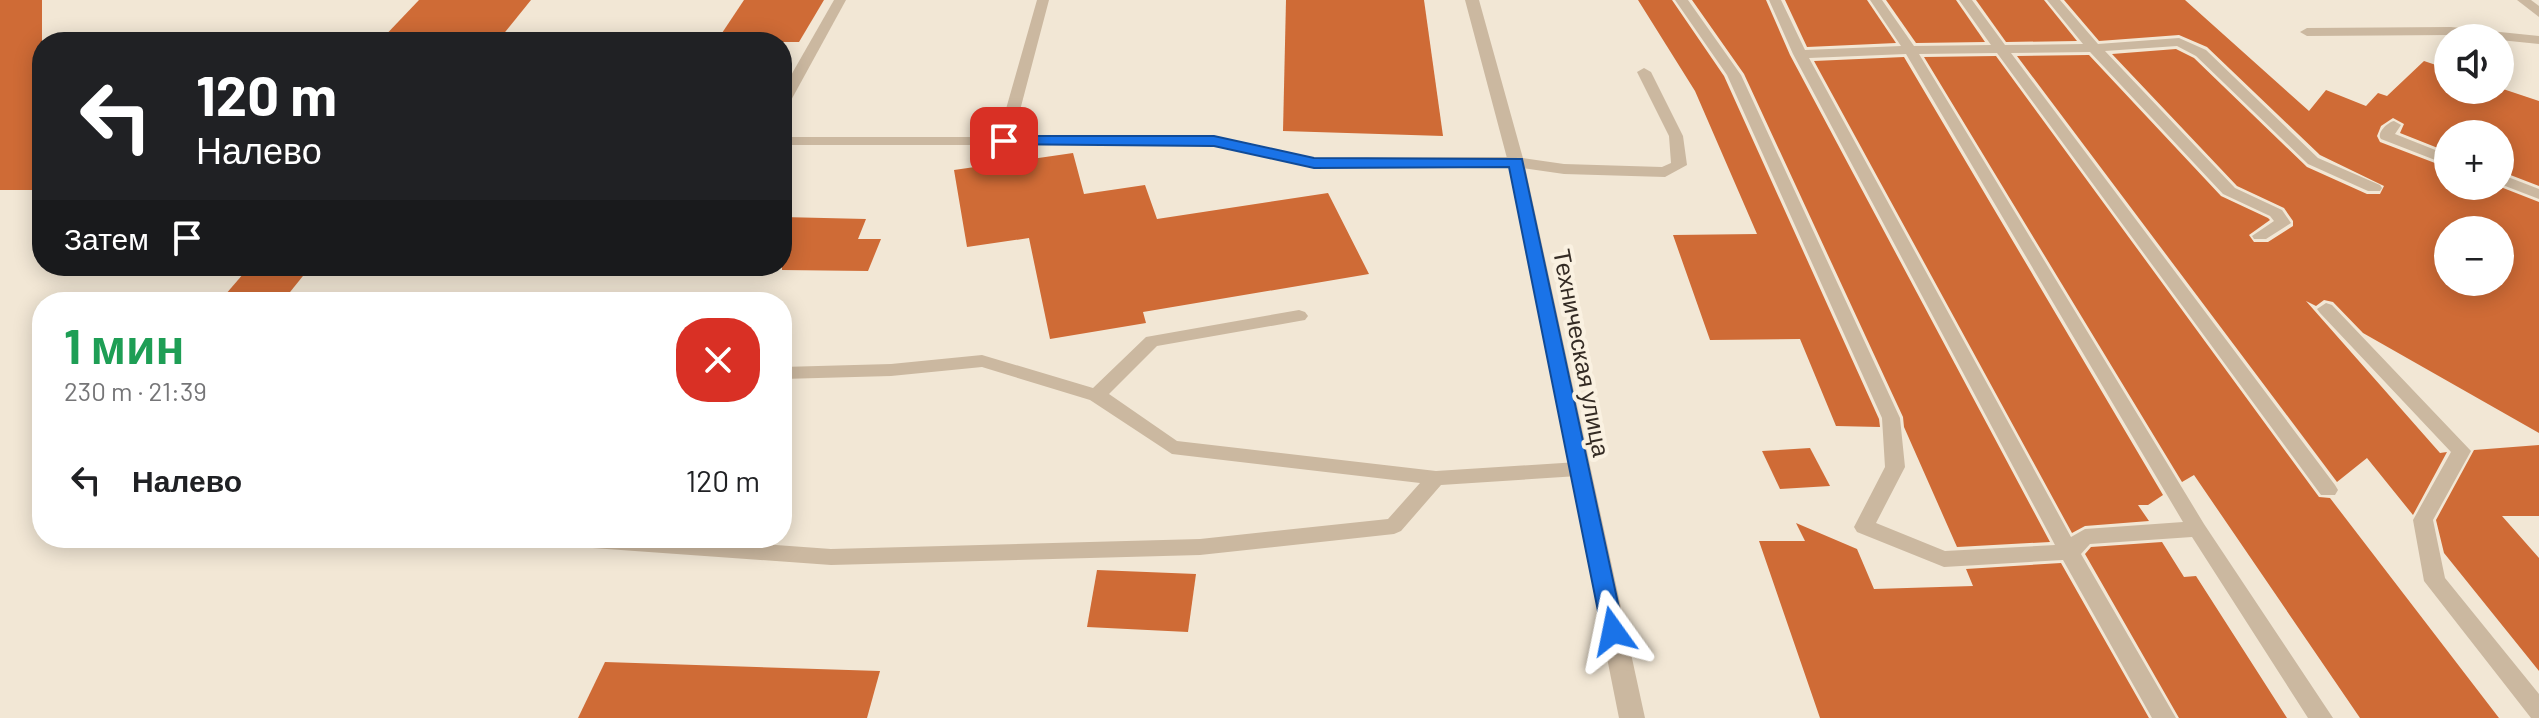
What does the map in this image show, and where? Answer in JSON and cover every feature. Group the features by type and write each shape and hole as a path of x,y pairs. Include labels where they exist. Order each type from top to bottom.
{"street":[{"name":"Техническая улица","path":"1472,0 1516,162 1632,718"}],"lane":[{"path":"792,86 840,0"},
{"path":"1004,141 1043,0"},
{"path":"1681,0 1734,75 1891,418 1895,467 1864,527 1944,559 2069,552 2085,537 2197,529"},
{"path":"1775,0 1800,54 2069,552 2164,718"},
{"path":"1876,0 1910,50 2197,529 2321,718"},
{"path":"1965,0 2328,490"},
{"path":"2053,0 2229,191 2276,213 2283,223 2260,236"},
{"path":"2523,0 2539,13"},
{"path":"2307,32 2451,31 2539,40"},
{"path":"1800,54 2094,48 2179,42 2201,53 2313,161 2374,188"},
{"path":"792,141 1214,141 1314,163 1516,162 1564,169 1665,172 1679,165 1676,136 1644,72"},
{"path":"2394,125 2386,136 2434,155"},
{"path":"2514,184 2539,194"},
{"path":"2326,309 2461,451 2423,520 2435,581 2539,711"},
{"path":"1097,395 1152,341 1299,316"},
{"path":"792,373 891,370 982,361 1097,395 1172,447 1436,478 1578,469"},
{"path":"705,548 831,557 1200,547 1394,526 1436,478"}],"building":[{"path":"0,0 42,0 42,32 32,32 32,190 0,190"},
{"path":"419,0 531,0 505,32 389,32"},
{"path":"744,0 824,0 799,42 792,42 792,32 723,32"},
{"path":"1286,0 1424,0 1443,136 1283,131"},
{"path":"1638,0 1672,0 1724,76 1880,427 1836,426 1800,339 1710,340 1673,235 1757,234 1695,91"},
{"path":"1692,0 1766,0 1790,55 2050,542 1957,547 1904,427 1903,417 1744,74"},
{"path":"1785,0 1867,0 1896,43 1807,47"},
{"path":"1886,0 1956,0 1985,42 1916,43"},
{"path":"1976,0 2044,0 2077,41 2006,42"},
{"path":"2064,0 2185,0 2309,111 2326,90 2366,106 2378,93 2387,96 2424,61 2434,64 2434,104 2514,104 2514,93 2539,101 2539,186 2514,176 2514,120 2434,120 2434,146 2400,133 2404,124 2393,118 2381,126 2377,136 2380,142 2434,163 2434,200 2514,200 2514,192 2539,202 2539,433 2363,333 2333,302 2324,300 2316,306 2306,301 2440,453 2447,452 2413,515 2367,458 2337,482 2017,56 2089,55 2221,196 2270,220 2249,235 2254,242 2268,242 2293,226 2284,208 2237,186 2112,54 2176,49 2194,58 2307,167 2367,194 2380,194 2384,186 2320,155 2207,47 2179,35 2099,41"},
{"path":"1996,56 2319,497 2330,498 2499,718 2360,718 2194,475 2182,482 1924,57"},
{"path":"1904,57 2163,495 2148,505 2138,505 2149,521 2085,526 2072,533 1814,61"},
{"path":"1073,153 1084,194 1145,185 1157,219 1328,193 1369,274 1143,312 1146,323 1050,339 1029,238 967,247 954,170"},
{"path":"792,217 866,219 858,239 881,239 868,271 792,270"},
{"path":"241,276 303,276 290,292 228,292"},
{"path":"2539,445 2539,516 2502,516 2539,558 2539,671 2444,553 2436,520 2474,450"},
{"path":"1810,448 1830,486 1780,489 1762,451"},
{"path":"1796,523 1857,549 1874,589 1973,586 1966,569 2061,563 2149,718 1820,718 1759,541 1805,541"},
{"path":"2162,542 2184,577 2196,576 2287,718 2179,718 2085,554 2091,547"},
{"path":"1097,570 1196,574 1188,632 1087,627"},
{"path":"605,662 880,671 867,718 578,718"}],"route":[{"path":"1004,141 1214,141 1314,163 1516,162 1613,631"}]}
